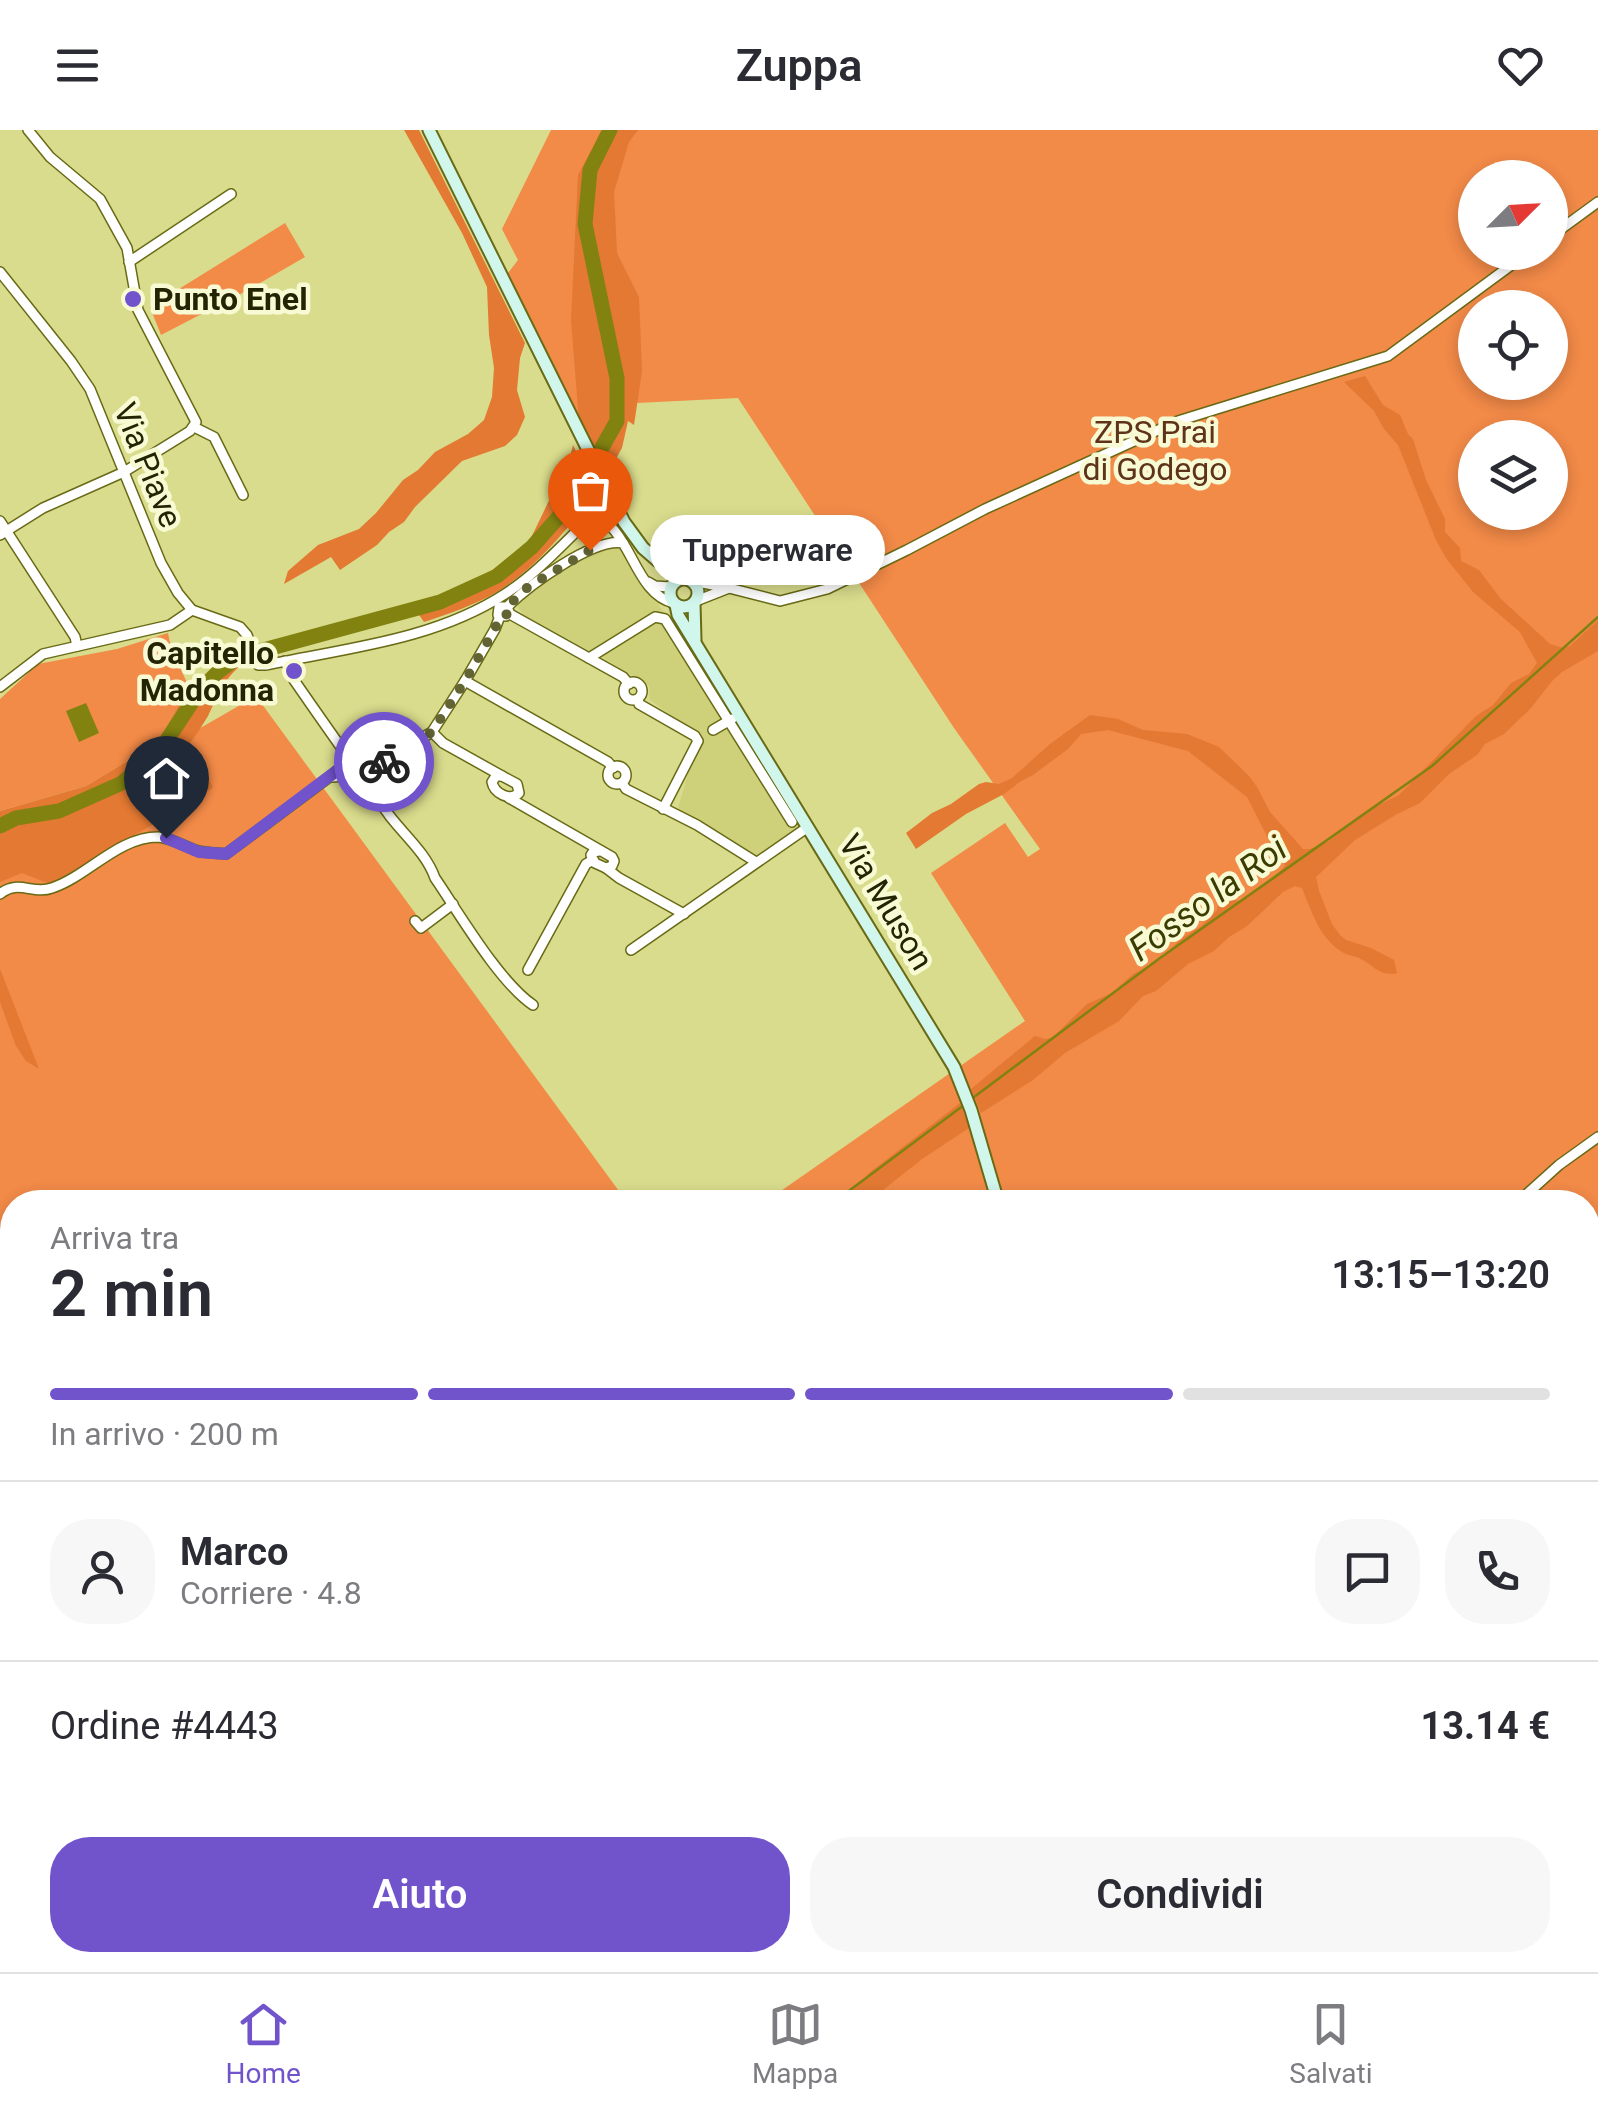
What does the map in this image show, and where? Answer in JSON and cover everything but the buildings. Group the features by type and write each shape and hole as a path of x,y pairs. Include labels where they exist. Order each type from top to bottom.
{"main road":[{"name":"Via Muson","path":"429,130 634,538 698,590 696,644"},
{"name":"Via Muson","path":"658,560 671,586 669,594 678,615 734,718 781,794 808,827 940,1043 972,1110 995,1190"},
{"path":"671,586 677,580 689,580"},
{"path":"675,604 685,607 695,602"}],"street":[{"path":"28,130 50,157 100,199 127,248 138,310 196,422 124,472 2,529 76,637 77,646"},
{"path":"130,262 231,194"},
{"path":"1568,224 1598,202"},
{"path":"689,580 780,601 826,589 985,508 1178,420 1388,356 1505,270"},
{"name":"Via Piave","path":"0,272 90,389 161,564 192,610"},
{"path":"194,427 214,437 242,495"},
{"path":"0,688 36,658 170,625 192,610 240,627 247,635 255,661 266,665 433,628 468,615 526,579 612,499"},
{"path":"592,520 609,523 651,591 663,601 675,604"},
{"path":"330,778 361,775 432,732 505,612 528,587 590,550 606,543 623,543"},
{"path":"646,580 655,586 671,586"},
{"path":"695,602 729,588"},
{"path":"505,612 629,684 640,686 639,704 697,738"},
{"path":"589,658 659,616 665,619 734,718 697,738"},
{"path":"285,661 294,680 393,820 430,863 452,904 518,995 533,1005"},
{"path":"465,681 608,762 613,768 608,778 616,784 622,783 756,862"},
{"path":"432,732 495,775 517,784 517,798"},
{"path":"663,809 698,744 697,738"},
{"path":"0,894 16,886 48,890 134,841 152,837 166,838 199,852 226,854 351,760"},
{"path":"495,775 495,790 517,798 594,852 612,857 614,861 609,867 619,878 684,914"},
{"path":"781,794 792,822"},
{"path":"632,950 808,827"},
{"path":"528,970 594,852"},
{"path":"415,920 421,928 452,904"},
{"path":"1531,1190 1598,1136"}],"shaded area":[{"path":"404,130 419,130 525,343 517,390 525,417 517,435 505,446 462,461 377,545 340,570 331,557 284,584 288,571 318,545 359,529 403,480 435,452 484,420 492,397 494,368 487,287 462,233"},
{"path":"602,130 638,130 629,142 614,192 617,253 639,297 642,371 634,425 628,421 622,448 606,476 579,421 571,320 578,175"},
{"path":"1365,376 1383,405 1400,415 1413,439 1426,480 1445,519 1445,532 1460,548 1461,561 1479,570 1500,598 1550,644 1570,646 1598,620 1598,651 1562,672 1504,734 1485,744 1420,803 1355,840 1316,877 1332,924 1340,935 1394,960 1397,973 1382,972 1337,948 1318,925 1302,888 1295,886 1214,951 1143,996 1119,1021 1065,1053 1033,1080 981,1113 971,1089 1035,1036 1052,1038 1087,1004 1112,993 1200,927 1223,899 1243,901 1285,866 1247,797 1188,751 1108,730 1081,734 1033,775 916,849 906,833 979,784 999,784 1012,778 1090,715 1118,719 1143,730 1187,734 1219,747 1249,776 1270,812 1303,849 1310,849 1329,841 1368,810 1399,795 1476,716 1493,705 1511,683 1529,674 1537,663 1520,632 1473,592 1446,558 1398,445 1374,411 1344,382"},
{"path":"573,445 596,491 563,533 525,571 497,592 424,622 415,609 452,602 530,540"},
{"path":"612,544 624,549 798,829 757,864 678,808 699,736 650,700 649,686 518,608 520,597"},
{"path":"242,651 244,663 226,681 185,750 192,762 161,801 167,807 206,775 213,787 50,884 22,873 0,882 0,811 86,786 157,743 189,687 211,679 231,656"},
{"path":"86,703 99,733 79,742 66,711"},
{"path":"0,969 39,1069 26,1061 16,1046 0,1002"},
{"path":"960,1103 969,1128 883,1190 852,1190"}],"green space":[{"name":"ZPS Prai di Godego","path":"551,130 1598,130 1598,1190 782,1190 1025,1021 931,873 1005,823 1028,857 1040,849 954,728 738,398 596,405 579,421 508,273 518,260 502,229"},
{"path":"285,223 305,257 161,335 150,307"},
{"path":"168,633 189,687 157,743 86,786 0,811 0,699 38,664 117,649"},
{"name":"ZPS Prai di Godego","path":"256,696 618,1190 0,1190 0,843"}],"waterway":[{"path":"0,826 16,818 59,811 122,783 161,749 200,690 238,657 440,602 497,576 532,547 570,504 617,421 617,378 585,224 590,170 610,130"},
{"name":"Fosso la Roi","path":"970,1100 1160,958 1432,766 1598,617"},
{"name":"Fosso la Roi","path":"850,1190 964,1105"}],"way so far":[{"path":"384,762 432,732 500,616 508,614 507,607 528,587 590,550"}],"place":[{"name":"Punto Enel","path":"133,299"},
{"name":"Tupperware","path":"590,550"},
{"name":"Capitello Madonna","path":"294,671"}],"route":[{"path":"166,838 199,852 226,854 351,760 361,775 384,762"}]}
